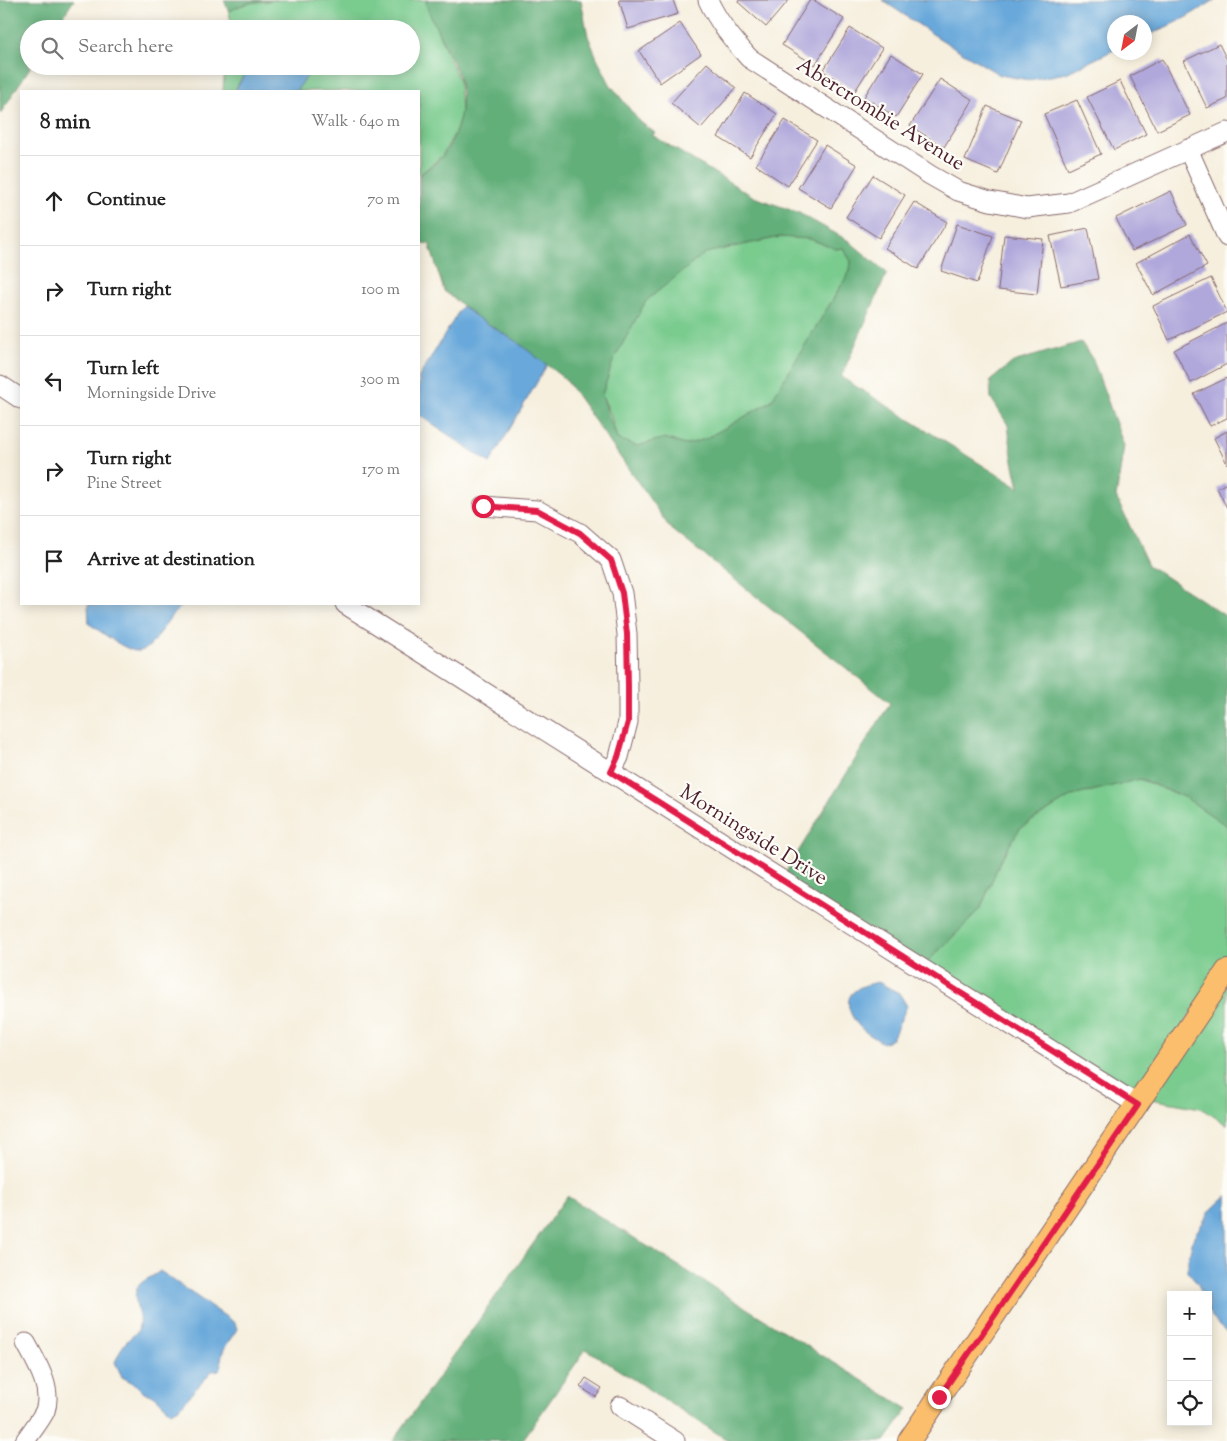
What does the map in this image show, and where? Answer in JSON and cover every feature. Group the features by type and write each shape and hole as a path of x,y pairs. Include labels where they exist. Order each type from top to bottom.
{"main road":[{"path":"909,1441 1227,972"}],"street":[{"name":"Abercrombie Avenue","path":"708,0 712,10 729,36 748,58 930,175 958,191 990,201 1028,208 1069,203 1227,132"},
{"path":"1188,149 1227,237"},
{"path":"0,385 20,398"},
{"path":"483,506 537,510 580,533 611,560 622,593 627,634 628,722 618,757 611,772"},
{"name":"Morningside Drive","path":"347,605 1138,1105"},
{"path":"25,1441 45,1410 46,1392 42,1372 26,1343"},
{"path":"620,1406 675,1441"}],"green space":[{"path":"0,0 74,0 61,20 20,20 20,75 25,75 0,114"},
{"path":"224,0 277,0 246,4 229,12"},
{"path":"277,0 426,0 459,81 461,113 456,131 442,156 420,174 420,90 297,90 308,75 420,75 420,20 231,20 229,12 234,8 252,3"},
{"path":"426,0 581,0 588,36 610,84 639,121 655,133 652,135 754,197 799,213 849,241 887,273 841,377 1019,488 1008,425 991,398 990,381 1013,362 1081,342 1093,360 1124,446 1116,497 1148,565 1227,617 1227,826 1186,798 1140,779 1072,796 1020,828 1000,861 980,910 923,966 782,878 890,703 670,528 566,380 517,342 478,318 444,291 429,243 420,245 420,174 441,158 453,139 462,101 460,82 456,69 430,15","holes":["780,237 810,239 836,249 843,248 851,261 850,271 771,401 705,439 685,445 665,438 637,446 617,439 602,395 613,361 646,301 705,253"]},
{"path":"224,75 243,75 237,90 223,90"},
{"path":"780,237 810,239 836,249 843,248 851,261 850,271 771,401 705,439 685,445 665,438 637,446 617,439 611,416 602,395 613,361 646,300 705,253"},
{"path":"1139,779 1186,798 1227,826 1227,959 1135,1097 923,966 980,910 1000,861 1020,828 1072,796"},
{"path":"1227,984 1227,1125 1201,1108 1150,1099"},
{"path":"567,1196 908,1409 885,1441 729,1441 586,1349 522,1441 393,1441"}],"water":[{"path":"882,0 1215,0 1185,18 1152,34 1152,15 1107,15 1107,53 1066,73 1029,80 1000,75 937,37"},
{"path":"244,75 308,75 297,90 236,89"},
{"path":"462,306 517,342 547,365 490,463 420,416 420,375"},
{"path":"88,605 184,605 171,617 151,644 146,649 140,651 128,649 89,624"},
{"path":"878,982 899,993 907,1006 892,1039 883,1043 859,1026 852,1016 849,1005 851,994 856,990"},
{"path":"1227,1195 1227,1333 1212,1317 1212,1291 1201,1291 1198,1284 1188,1271 1188,1259 1194,1236 1211,1210"},
{"path":"160,1271 235,1323 237,1329 223,1351 222,1365 219,1370 212,1371 179,1408 171,1412 156,1397 142,1391 135,1384 122,1377 115,1362 123,1346 138,1329 137,1288 142,1282"}],"building":[{"path":"619,0 673,0 678,14 628,29"},
{"path":"739,0 789,0 766,27 738,2"},
{"path":"810,0 844,19 815,65 782,45"},
{"path":"680,23 701,54 660,83 639,51"},
{"path":"850,28 882,48 855,91 823,71"},
{"path":"1219,44 1227,60 1227,99 1207,108 1184,61"},
{"path":"891,54 923,74 896,117 864,97"},
{"path":"1162,59 1190,115 1157,131 1130,76"},
{"path":"707,63 736,88 701,128 671,103"},
{"path":"940,79 973,100 944,147 910,126"},
{"path":"1120,81 1146,134 1114,150 1087,97"},
{"path":"745,93 777,114 750,157 718,137"},
{"path":"1077,100 1101,154 1068,169 1044,114"},
{"path":"987,106 1021,120 998,174 965,160"},
{"path":"785,120 817,140 788,186 756,165"},
{"path":"825,145 857,165 831,208 798,188"},
{"path":"873,175 905,195 879,238 846,217"},
{"path":"1171,191 1187,225 1132,251 1116,218"},
{"path":"914,202 947,222 918,269 885,248"},
{"path":"957,224 993,236 977,283 941,271"},
{"path":"1088,228 1098,279 1061,286 1050,236"},
{"path":"1190,234 1207,266 1153,295 1136,263"},
{"path":"1004,235 1043,239 1037,294 998,290"},
{"path":"1211,278 1227,312 1169,340 1153,306"},
{"path":"1227,323 1227,364 1191,383 1174,350"},
{"path":"1227,378 1227,418 1210,426 1194,394"},
{"path":"1227,431 1227,464 1214,438"},
{"path":"1227,483 1227,508 1217,488"},
{"path":"586,1378 602,1388 596,1397 580,1387"}],"route":[{"path":"483,506 537,510 580,533 611,560 622,593 627,634 628,686 628,722 618,757 611,772 1138,1105 939,1397"}]}
